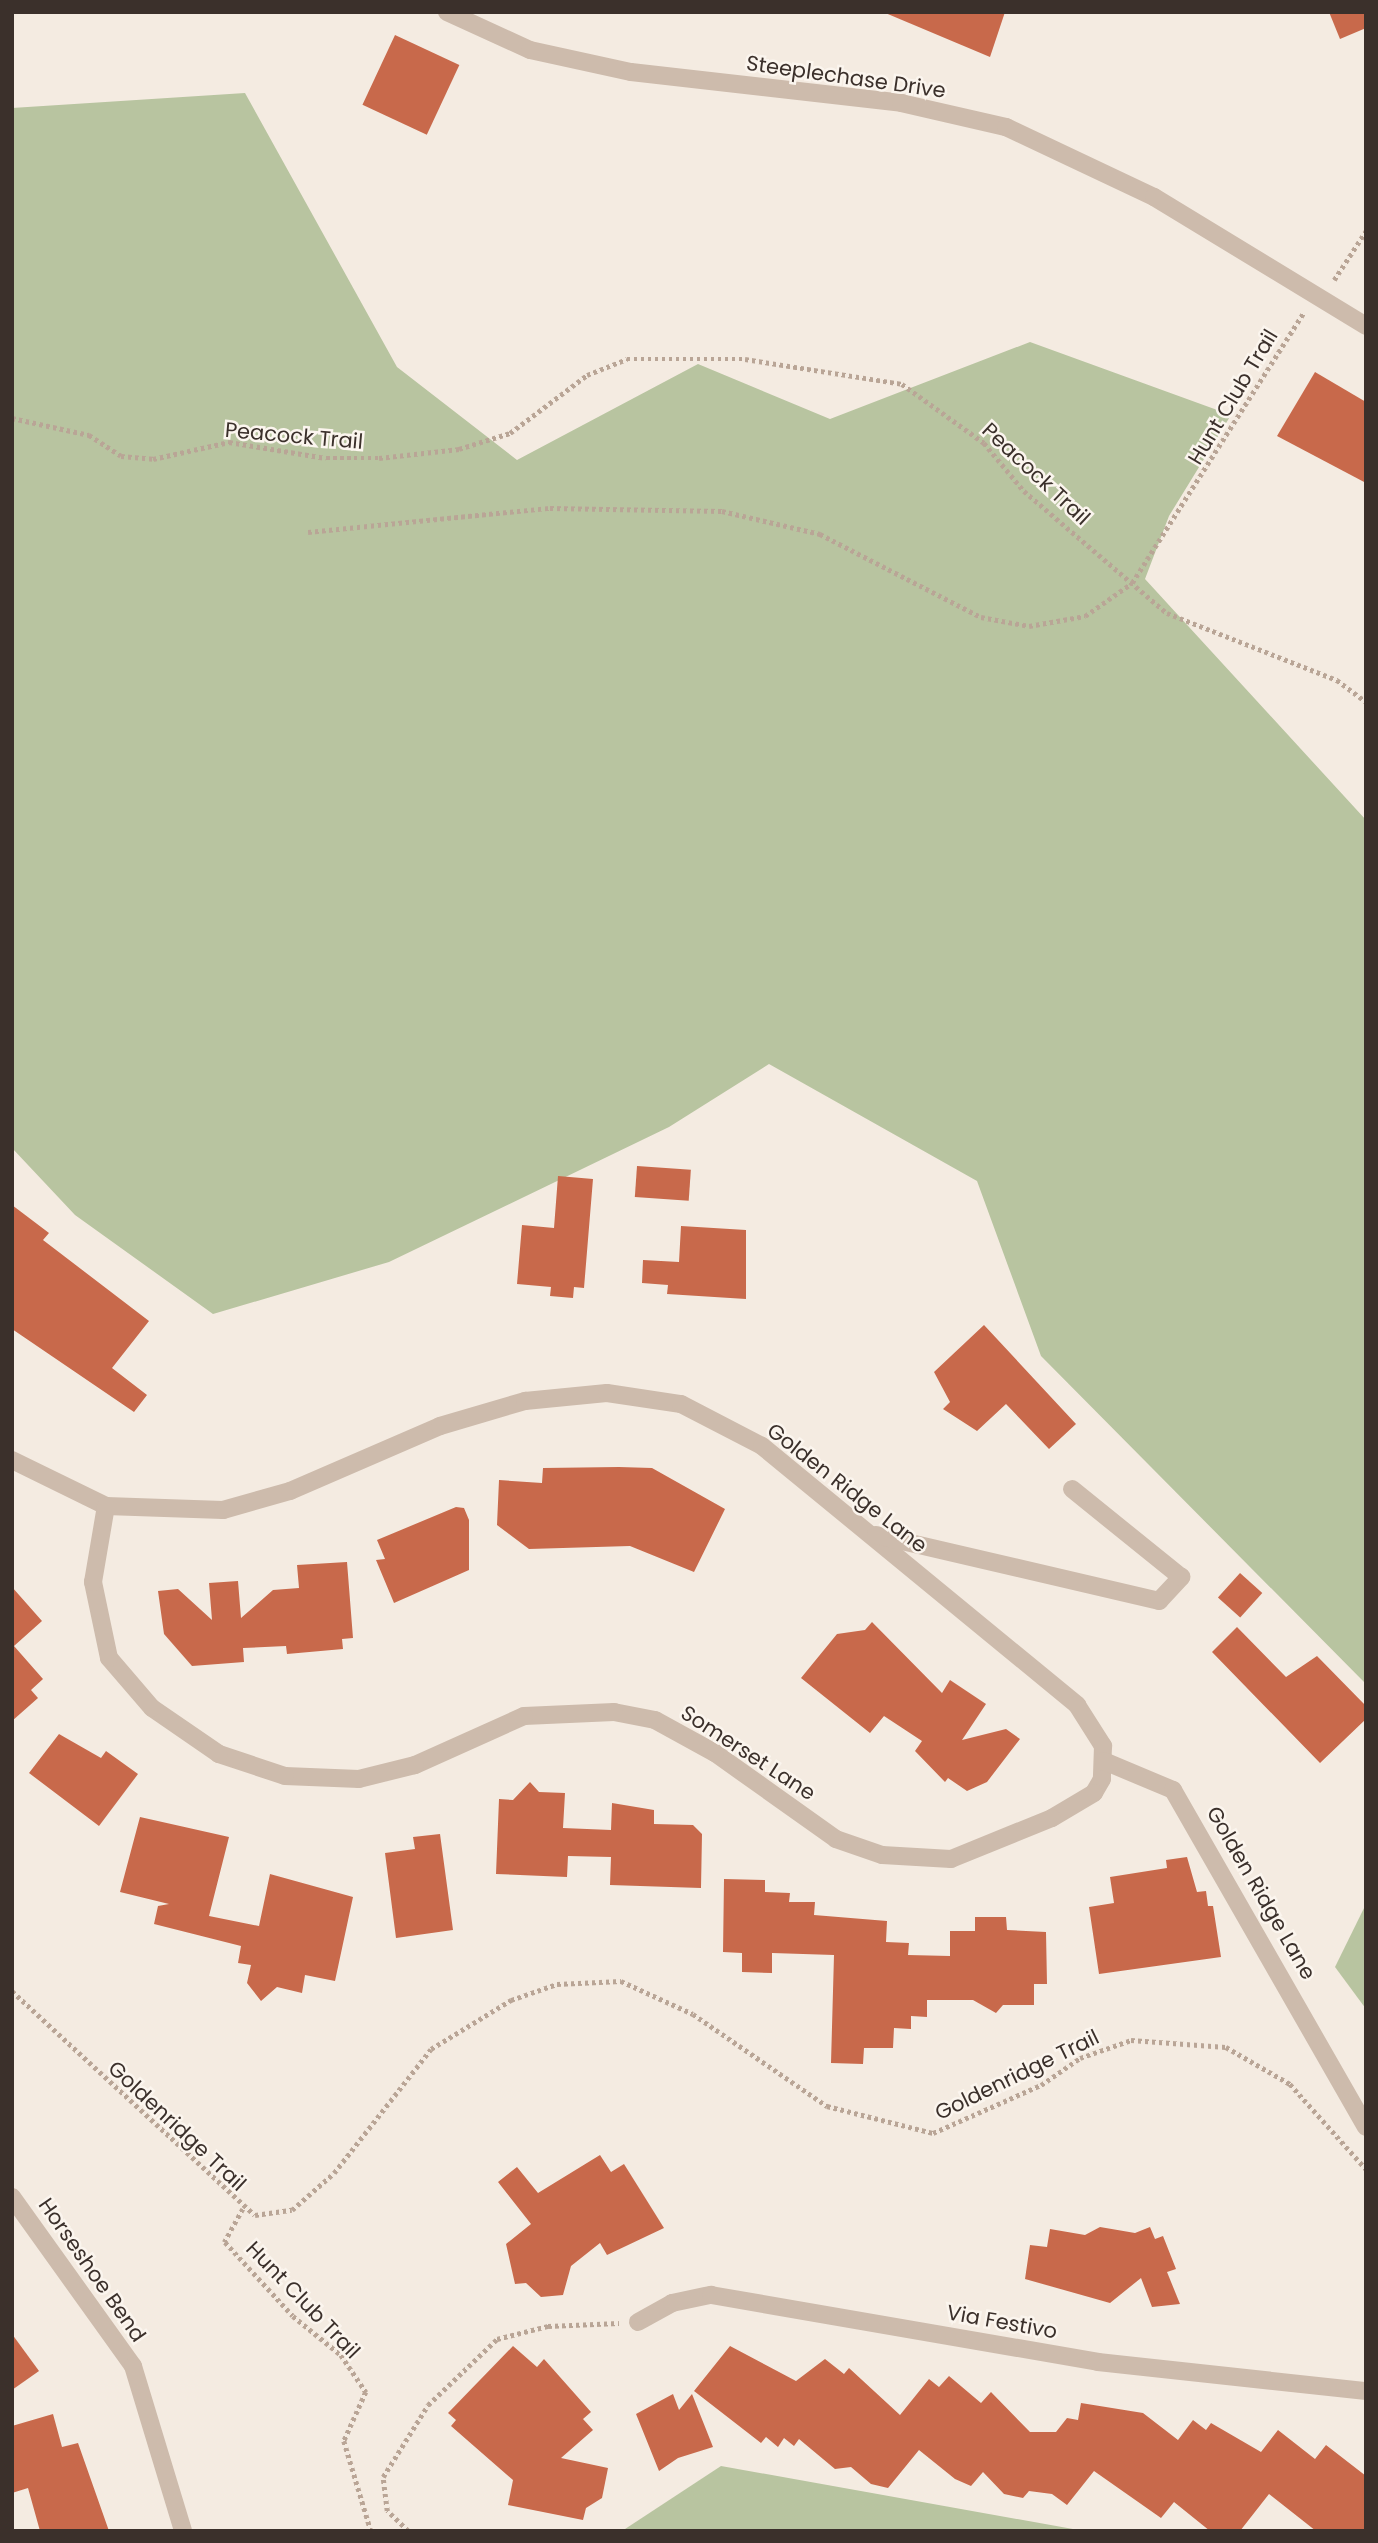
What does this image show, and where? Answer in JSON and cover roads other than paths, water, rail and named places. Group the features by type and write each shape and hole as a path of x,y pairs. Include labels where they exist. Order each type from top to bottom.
{"street":[{"name":"Steeplechase Drive","path":"447,12 530,50 631,72 901,103 1006,127 1154,198 1366,326"},
{"name":"Golden Ridge Lane","path":"12,1460 106,1506 223,1510 290,1491 489,1411 525,1401 607,1393 681,1404 762,1446 873,1534 1077,1705 1098,1734 1104,1761 1173,1790 1366,2127"},
{"path":"873,1534 1159,1601 1181,1577 1072,1489"},
{"name":"Somerset Lane","path":"106,1506 93,1582 109,1658 152,1708 219,1754 285,1776 359,1779 415,1765 524,1716 614,1712 655,1720 715,1753 836,1839 882,1855 951,1859 1009,1841 1084,1799 1102,1779 1104,1761"},
{"name":"Horseshoe Bend","path":"12,2197 133,2366 183,2531"},
{"name":"Via Festivo","path":"638,2322 672,2302 711,2295 1098,2362 1366,2391"}]}
